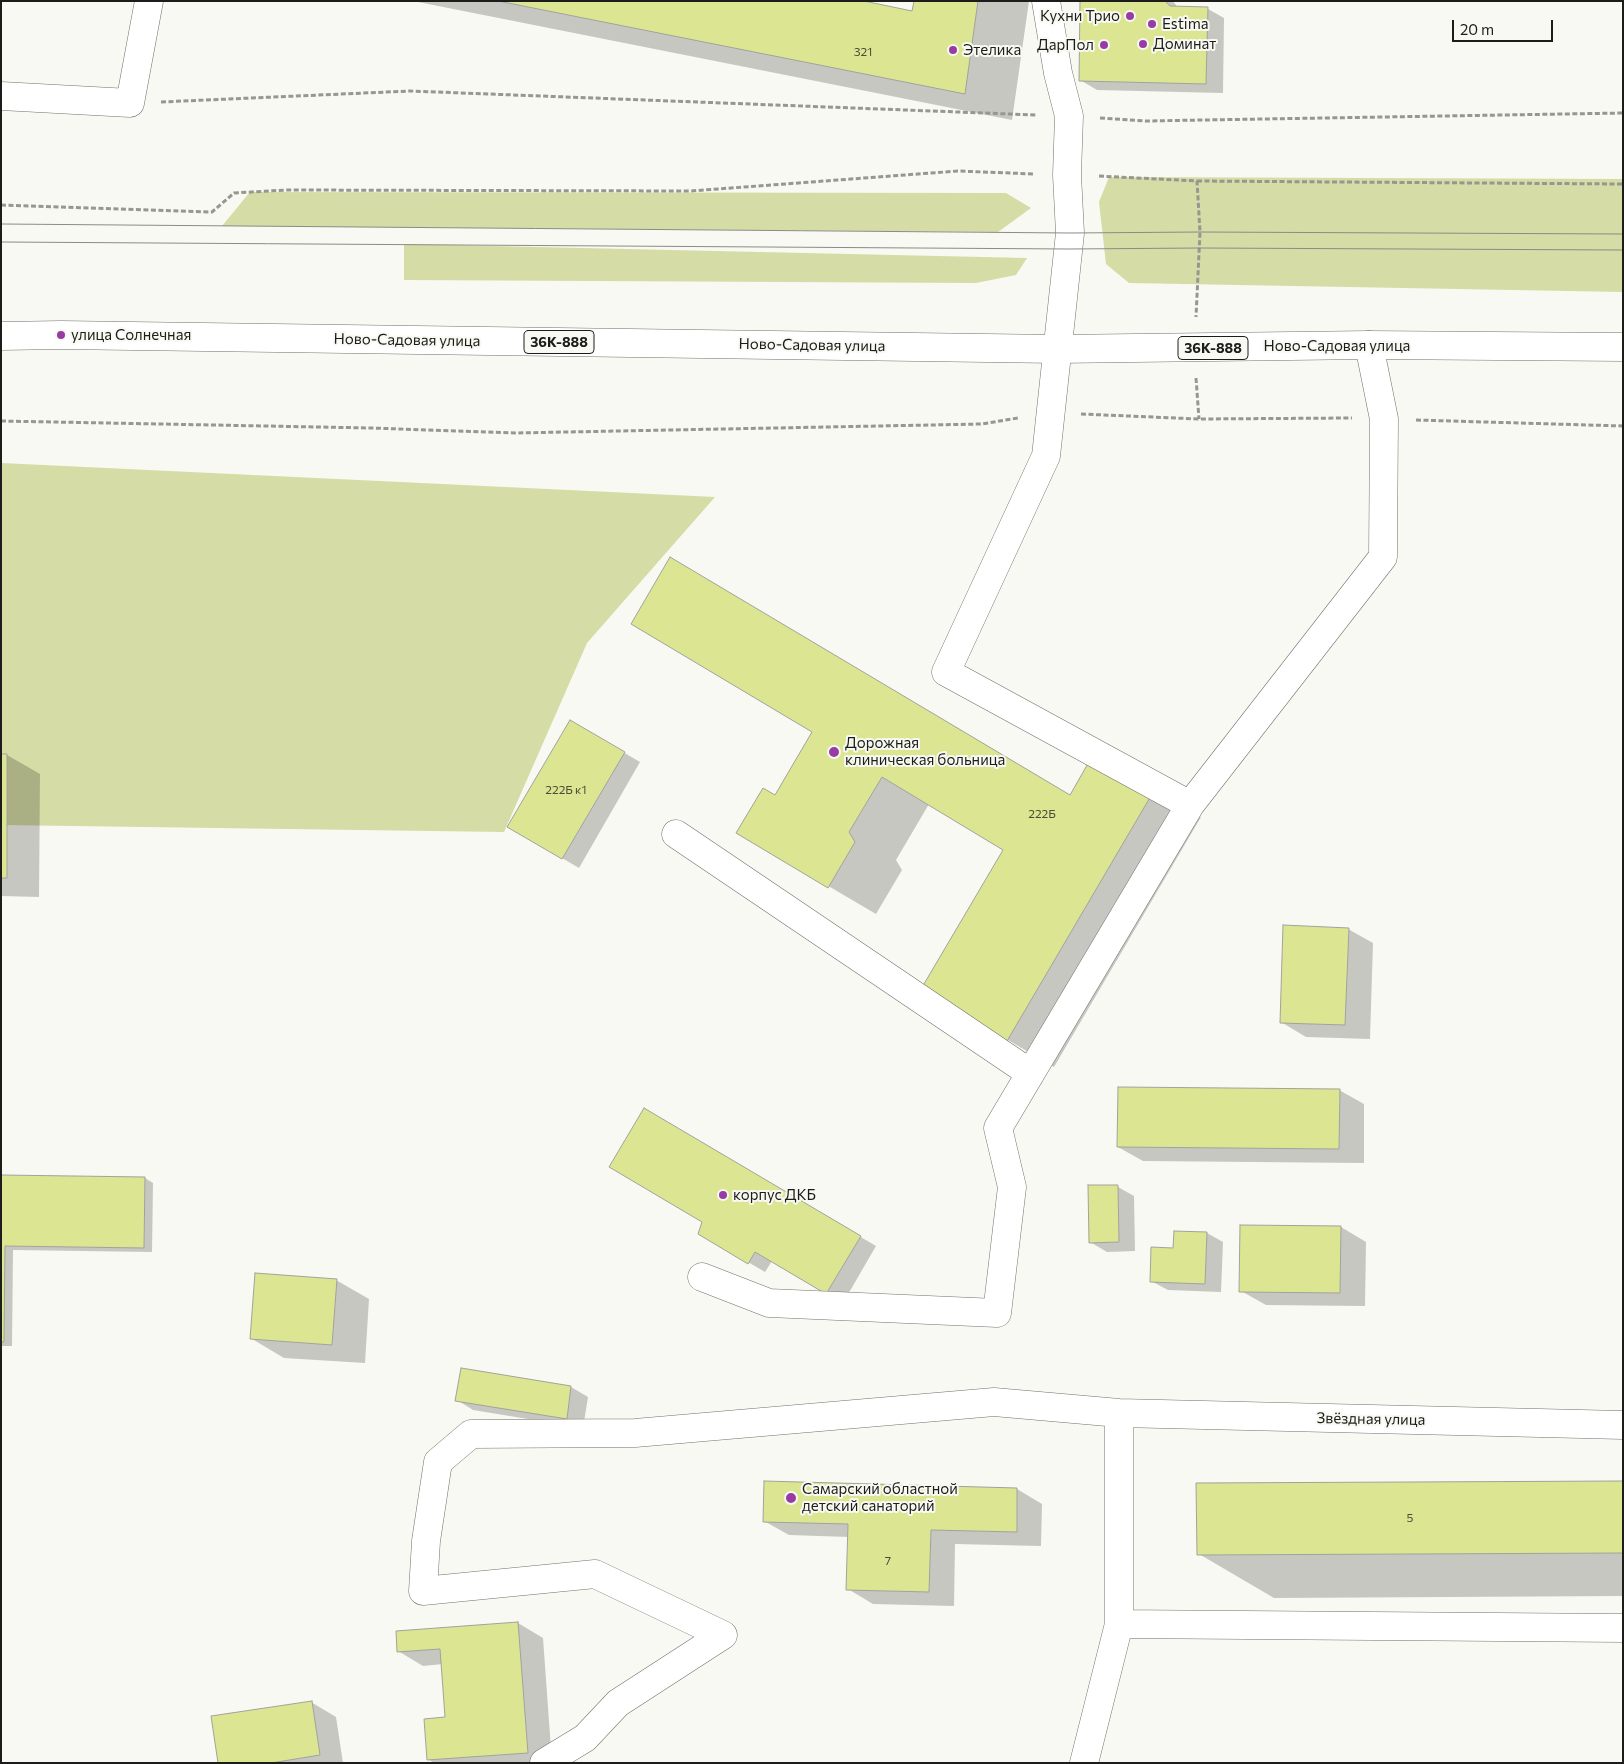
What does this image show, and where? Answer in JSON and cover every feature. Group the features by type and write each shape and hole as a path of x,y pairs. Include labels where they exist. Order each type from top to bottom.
{"main road":[{"path":"1,96 130,103 148,1"},
{"path":"1046,1 1058,73 1069,116 1067,175 1070,233 1046,456 946,672 1190,805"},
{"name":"Ново-Садовая улица","path":"1,336 61,335 1058,349 1369,345 1623,347"},
{"path":"702,1277 769,1303 997,1313 1012,1187 998,1128 1190,805 1383,558 1384,419 1369,345"},
{"path":"676,834 1030,1073"},
{"name":"Звёздная улица","path":"544,1763 586,1738 618,1703 723,1635 595,1574 423,1591 426,1541 438,1462 471,1434 635,1433 994,1402 1119,1413 1623,1425"},
{"path":"1084,1763 1119,1624 1119,1413"},
{"path":"1119,1624 1623,1628"}],"path":[{"path":"130,103 410,91 999,115 1069,116 1145,121 1623,113"},
{"path":"1,205 212,212 234,193 286,190 691,191 958,171 1196,181 1623,184"},
{"path":"1196,181 1200,232 1195,348 1199,419"},
{"path":"1,421 371,428 515,433 982,424 1050,413 1199,419 1384,419 1623,426"}],"green space":[{"path":"1109,177 1623,179 1623,292 1129,283 1106,264 1099,202"},
{"path":"250,192 1006,193 1031,208 998,232 222,226"},
{"path":"404,244 1027,258 1016,275 976,283 404,280"},
{"path":"1,463 715,497 587,643 504,832 1,825"}],"building":[{"path":"498,1 864,1 912,11 914,1 978,1 965,94"},
{"name":"Доминат","path":"1080,1 1165,1 1170,6 1208,7 1206,84 1079,81"},
{"path":"670,557 1070,795 1094,753 1155,789 1007,1041 921,989 1003,850 882,777 849,832 855,842 828,888 736,833 763,788 775,795 812,732 631,624"},
{"path":"570,720 625,752 562,859 507,827"},
{"path":"1,754 7,754 7,878 1,878"},
{"path":"1283,925 1349,928 1345,1025 1280,1023"},
{"path":"1118,1087 1340,1089 1339,1149 1117,1147"},
{"name":"корпус ДКБ","path":"644,1108 861,1236 826,1294 755,1252 748,1264 698,1234 702,1222 609,1167"},
{"path":"1,1175 145,1177 144,1248 5,1246 4,1342 1,1342"},
{"path":"1088,1185 1118,1185 1119,1242 1089,1243"},
{"path":"1240,1225 1341,1226 1340,1293 1239,1292"},
{"path":"1174,1231 1207,1232 1205,1284 1150,1282 1151,1247 1173,1248"},
{"path":"255,1273 337,1279 332,1345 250,1339"},
{"path":"461,1368 571,1386 567,1419 455,1401"},
{"path":"764,1481 1017,1488 1017,1532 931,1530 929,1592 846,1590 848,1524 763,1522"},
{"path":"1623,1481 1623,1553 1197,1555 1196,1483"},
{"path":"518,1622 528,1753 427,1760 424,1719 445,1717 440,1649 397,1652 396,1631"},
{"path":"312,1701 320,1755 271,1763 218,1763 211,1716"}],"tram line":[{"path":"1,224 1070,233 1623,234"},
{"path":"1,242 1069,249 1623,250"}],"place":[{"name":"Кухни Трио","path":"1130,16"},
{"name":"Estima","path":"1152,24"},
{"name":"Доминат","path":"1143,44"},
{"name":"ДарПол","path":"1104,45"},
{"name":"Этелика","path":"953,50"},
{"name":"улица Солнечная","path":"61,335"},
{"name":"Дорожная клиническая больница","path":"834,752"},
{"name":"корпус ДКБ","path":"723,1195"},
{"name":"Самарский областной детский санаторий","path":"791,1498"}]}
